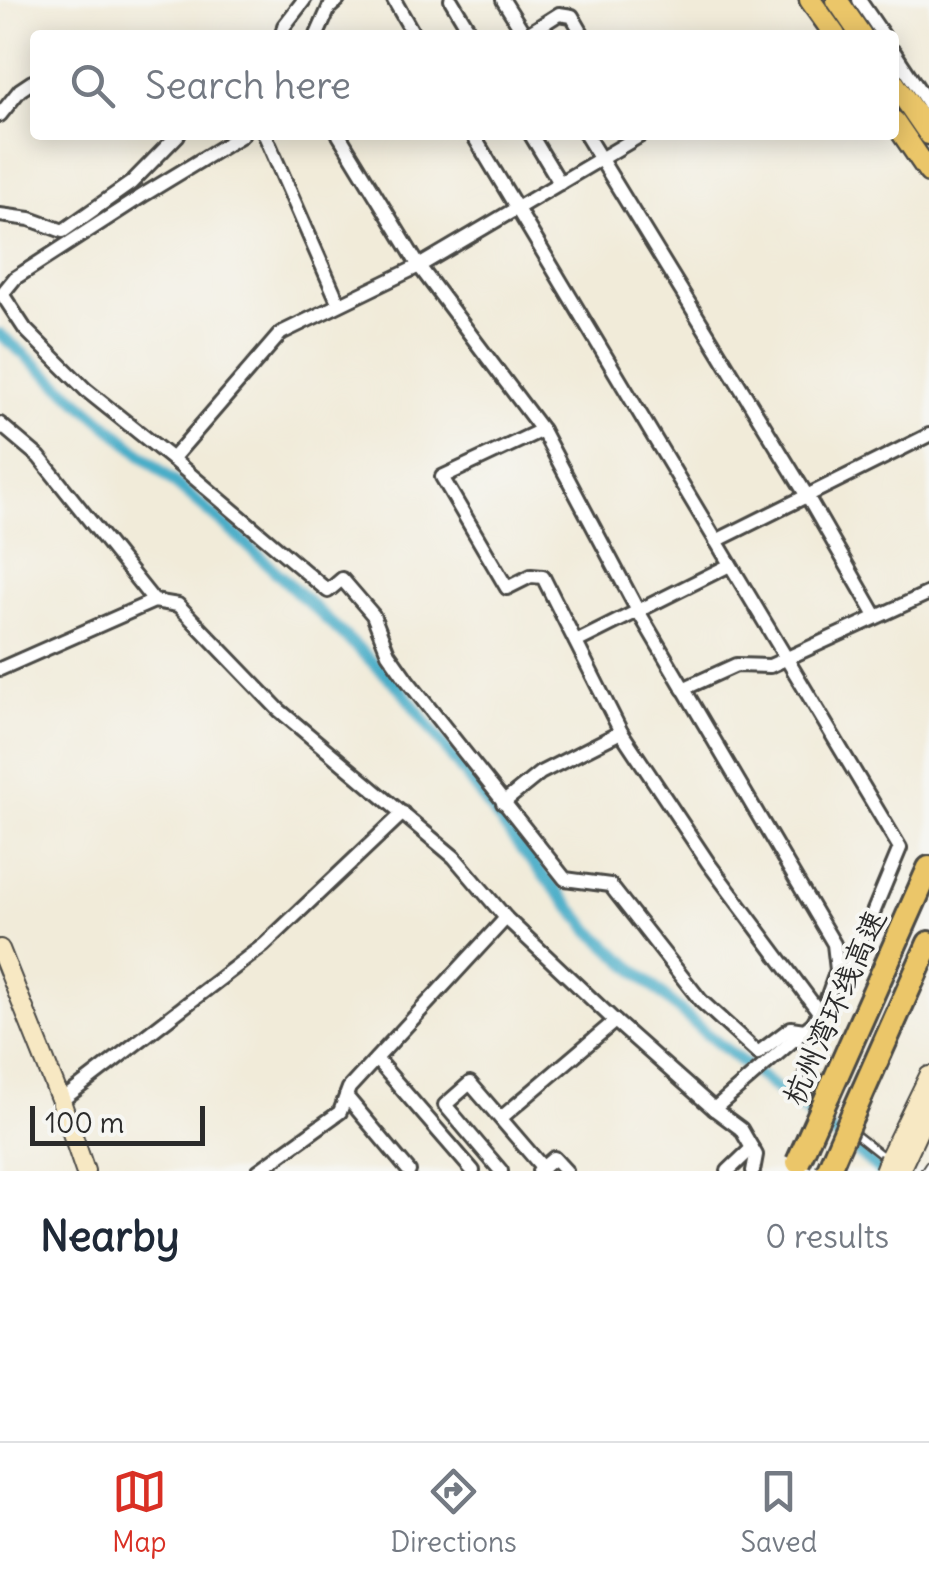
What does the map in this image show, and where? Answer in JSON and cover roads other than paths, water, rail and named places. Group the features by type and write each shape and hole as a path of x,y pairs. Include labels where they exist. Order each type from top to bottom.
{"highway":[{"name":"杭州湾环线高速","path":"796,1166 929,868"},
{"name":"杭州湾环线高速","path":"828,1171 846,1119 929,942"}],"main road":[{"path":"810,0 831,30"},
{"path":"837,0 858,30"},
{"path":"899,90 929,134"},
{"path":"899,128 929,172"},
{"path":"0,949 86,1171"},
{"path":"896,1168 929,1076"},
{"path":"896,1168 929,1108"}],"street":[{"path":"283,30 304,0"},
{"path":"319,30 338,0"},
{"path":"394,0 411,30"},
{"path":"451,0 469,30"},
{"path":"503,0 522,30"},
{"path":"859,0 879,30"},
{"path":"533,30 558,14 572,16 580,30"},
{"path":"899,59 929,104"},
{"path":"0,115 30,83"},
{"path":"0,215 30,218 63,231 131,184 173,140"},
{"path":"234,140 15,278 2,294 26,329 86,390 328,591 342,580 373,614 388,654 565,879 610,885 701,1000 758,1053 791,1028 799,1034"},
{"path":"267,140 340,304"},
{"path":"342,140 418,266 542,430 638,612 834,944 837,970 813,1023 714,1109"},
{"path":"476,140 900,848 850,968 837,970"},
{"path":"534,140 560,183"},
{"path":"589,140 876,616"},
{"path":"172,459 281,332 418,266 633,140"},
{"path":"0,424 38,457 154,601"},
{"path":"542,430 442,478 506,588 532,576 544,577 621,732 709,864 819,1012"},
{"path":"716,541 929,435"},
{"path":"576,642 730,564"},
{"path":"683,689 736,666 770,666 929,593"},
{"path":"0,669 154,601 178,605 278,710 454,857 506,918 615,1022 742,1129 756,1155 752,1171"},
{"path":"504,804 540,772 621,732"},
{"path":"61,1101 264,945 403,813"},
{"path":"258,1171 340,1112 349,1088 506,918"},
{"path":"501,1118 615,1022"},
{"path":"376,1059 473,1171"},
{"path":"501,1171 445,1105 470,1083 541,1169 554,1158 566,1171"},
{"path":"346,1096 409,1171"},
{"path":"728,1171 752,1148"}],"lane":[{"path":"799,1034 809,1054 801,1078 810,1098 826,1103"},
{"path":"846,1119 896,1168"}],"waterway":[{"path":"0,334 242,540 400,688 521,849 591,931 704,1032 881,1171"}]}
